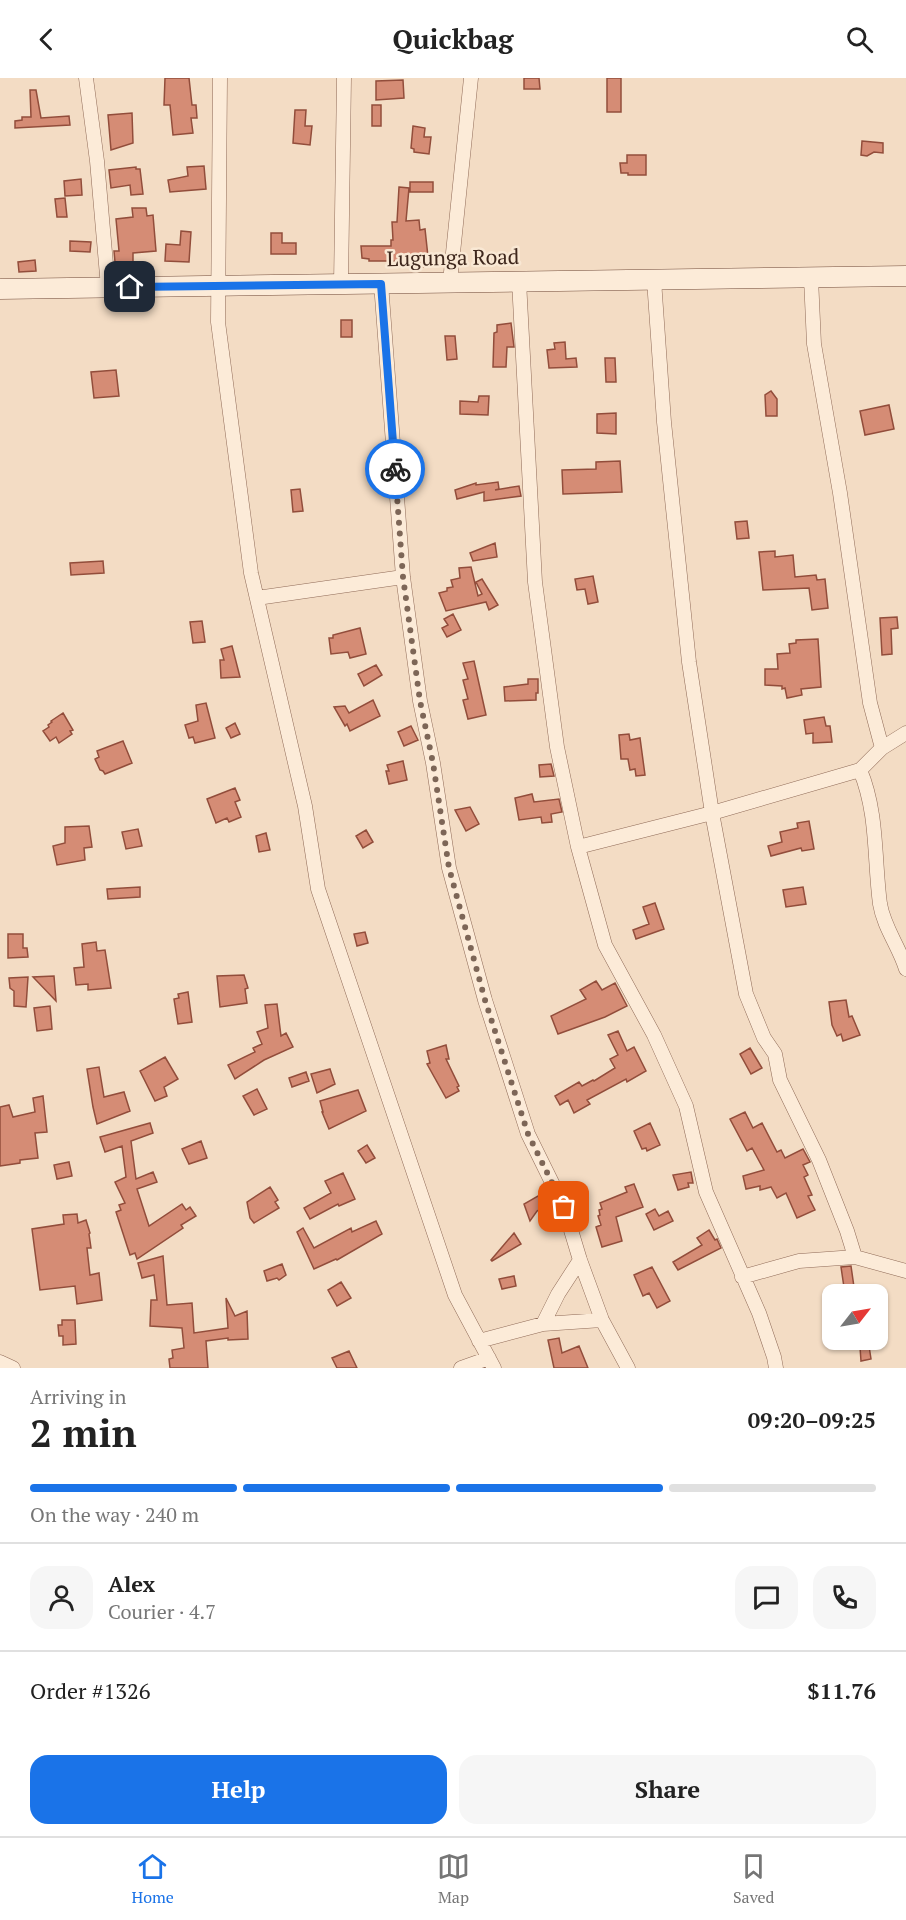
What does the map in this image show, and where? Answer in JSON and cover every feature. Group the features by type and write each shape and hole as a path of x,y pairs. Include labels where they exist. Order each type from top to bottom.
{"street":[{"path":"86,78 97,161 108,287"},
{"path":"220,78 218,322 251,573 305,806 318,889 455,1295 491,1363 461,1368"},
{"path":"341,284 344,78"},
{"path":"450,282 471,78"},
{"name":"Lugunga Road","path":"0,289 906,276"},
{"path":"812,278 814,344 840,493 870,703 882,748"},
{"path":"654,280 664,422 689,662 712,813 746,994 764,1038 775,1054 780,1080 819,1160 855,1257"},
{"path":"519,282 535,582 556,747 578,847 605,945 654,1035 686,1106 706,1192 759,1313 776,1368"},
{"path":"381,284 403,577 420,701 433,763 449,868 485,1000 528,1134 564,1207 580,1260 603,1320 628,1368"},
{"path":"257,598 403,577"},
{"path":"578,847 712,813 860,770 882,748 906,734"},
{"path":"860,770 866,783 876,840 880,905 886,928 906,969"},
{"path":"742,1277 799,1261 855,1257 906,1271"},
{"path":"543,1324 558,1294 580,1260"},
{"path":"479,1341 543,1324 603,1320"},
{"path":"0,1362 13,1368"}],"building":[{"path":"165,78 189,78 192,105 196,105 197,118 191,118 193,133 173,135 170,105 164,105"},
{"path":"524,78 539,78 540,89 524,89"},
{"path":"607,78 621,78 621,112 607,112"},
{"path":"403,80 404,98 376,100 376,81"},
{"path":"30,90 36,90 41,118 69,116 70,125 15,128 15,121 22,120 22,117 31,117"},
{"path":"372,105 381,105 381,126 372,126"},
{"path":"295,110 306,110 305,126 312,126 310,145 293,143"},
{"path":"132,113 133,143 111,150 108,115"},
{"path":"413,126 425,128 424,137 431,137 429,154 414,152 411,148"},
{"path":"862,141 883,143 883,153 874,152 867,156 861,155"},
{"path":"627,155 646,155 646,175 621,173 620,163 627,163"},
{"path":"204,166 206,189 170,192 168,180 188,176 187,167"},
{"path":"136,167 140,169 143,194 131,195 130,185 111,188 109,170"},
{"path":"81,179 82,195 65,196 64,181"},
{"path":"410,182 433,182 433,192 410,192"},
{"path":"399,187 409,188 406,221 419,220 420,230 425,229 429,266 416,268 415,261 369,261 369,259 362,258 361,246 391,246 392,222 397,222"},
{"path":"65,198 67,217 57,217 55,199"},
{"path":"132,208 146,208 147,216 153,215 156,251 133,253 133,262 115,262 114,251 119,251 116,219 133,217"},
{"path":"181,231 191,232 189,262 165,261 166,244 180,245"},
{"path":"271,233 282,233 282,243 296,243 296,254 271,254"},
{"path":"70,241 91,242 90,252 70,251"},
{"path":"35,260 36,271 19,272 18,262"},
{"path":"341,320 352,320 352,337 341,337"},
{"path":"511,323 514,347 507,347 506,367 493,367 494,333 497,332 497,325"},
{"path":"445,336 455,336 457,359 447,360"},
{"path":"565,342 566,359 576,358 577,367 549,368 547,350 555,349 554,343"},
{"path":"605,358 615,358 616,382 606,382"},
{"path":"116,370 119,396 94,398 91,372"},
{"path":"771,391 777,399 777,416 766,416 765,395"},
{"path":"479,396 489,396 488,415 460,414 460,401 478,402"},
{"path":"889,405 894,429 865,435 860,411"},
{"path":"616,413 616,434 597,433 597,414"},
{"path":"620,461 622,492 563,494 562,470 596,469 596,462"},
{"path":"498,482 499,489 495,490 519,486 521,496 484,501 484,492 457,499 455,490 476,483 476,485"},
{"path":"300,489 303,511 293,512 291,490"},
{"path":"747,521 749,538 737,539 735,522"},
{"path":"495,543 497,557 473,561 470,553"},
{"path":"775,551 775,557 793,555 795,577 816,575 817,580 825,579 828,608 812,610 809,588 763,590 759,552"},
{"path":"103,561 104,573 71,575 70,563"},
{"path":"471,567 478,596 482,594 476,582 482,579 498,605 489,610 486,602 446,611 439,593 453,587 451,580 460,578 459,568"},
{"path":"593,576 598,602 588,604 585,589 577,590 575,579"},
{"path":"453,614 461,630 447,637 442,628 448,625 444,619"},
{"path":"897,617 898,628 891,629 892,654 882,655 880,618"},
{"path":"202,621 205,642 193,643 190,622"},
{"path":"360,628 366,654 350,658 348,652 331,654 329,638"},
{"path":"818,639 821,687 801,689 802,695 787,698 785,688 782,689 782,686 765,685 765,669 778,669 777,654 790,653 789,644 796,643 796,640"},
{"path":"232,646 240,677 221,678 220,660 224,660 221,649"},
{"path":"474,661 486,715 468,719 463,700 468,699 463,680 468,679 463,663"},
{"path":"376,665 382,675 364,686 358,674"},
{"path":"528,679 538,679 536,700 505,701 504,687 528,684"},
{"path":"373,700 380,716 350,731 334,707 345,706 349,713"},
{"path":"206,703 215,738 195,743 193,737 189,738 185,725 198,721 196,705"},
{"path":"63,713 73,730 70,731 72,734 59,743 56,737 50,741 43,731 49,727 51,721"},
{"path":"824,717 826,726 830,726 832,742 813,743 813,733 806,734 804,720"},
{"path":"235,723 240,734 231,738 226,728"},
{"path":"411,726 418,740 404,746 398,732"},
{"path":"629,734 630,740 640,738 645,775 636,776 635,769 630,770 628,759 621,759 619,735"},
{"path":"123,741 132,763 105,774 100,770 95,759 99,757 97,751"},
{"path":"403,761 407,780 389,784 387,765"},
{"path":"551,764 554,776 540,777 539,765"},
{"path":"235,788 240,800 235,802 241,817 229,822 227,818 216,823 207,799"},
{"path":"532,794 534,802 559,799 562,812 551,814 552,822 542,823 541,817 519,820 515,798"},
{"path":"470,807 479,824 466,831 455,810"},
{"path":"809,821 814,849 802,851 801,848 771,856 768,846 782,842 780,832 798,828 797,823"},
{"path":"89,826 92,847 84,848 85,860 57,865 53,846 65,843 65,827"},
{"path":"138,829 142,846 126,849 122,832"},
{"path":"366,830 373,842 363,848 356,836"},
{"path":"266,833 270,850 259,852 256,836"},
{"path":"140,887 140,897 108,899 107,889"},
{"path":"803,887 806,904 786,907 783,890"},
{"path":"655,903 664,929 636,939 633,930 649,924 643,907"},
{"path":"365,932 368,943 357,946 354,934"},
{"path":"8,934 23,934 23,948 27,948 28,957 8,958"},
{"path":"96,942 97,951 105,950 111,988 88,990 88,984 76,985 74,968 84,967 82,944"},
{"path":"244,975 248,988 245,989 247,1003 220,1007 217,976"},
{"path":"54,976 56,1001 33,977"},
{"path":"28,977 26,1007 14,1006 14,991 10,988 9,978"},
{"path":"596,981 602,990 615,983 627,1006 605,1017 558,1034 551,1016 586,999 580,990"},
{"path":"188,992 192,1022 178,1024 174,999 179,998 178,994"},
{"path":"846,1000 849,1017 852,1016 860,1035 843,1041 841,1034 837,1036 832,1025 829,1002"},
{"path":"277,1004 281,1036 286,1033 293,1047 264,1060 235,1079 228,1065 255,1052 253,1048 262,1044 257,1032 268,1028 265,1005"},
{"path":"50,1006 52,1029 37,1031 34,1008"},
{"path":"618,1031 627,1051 634,1047 646,1071 587,1100 590,1104 574,1113 568,1100 560,1105 555,1096 579,1082 582,1086 594,1081 615,1068 610,1059 618,1055 608,1035"},
{"path":"446,1045 449,1059 446,1059 459,1086 457,1087 459,1091 446,1098 427,1064 430,1063 427,1051"},
{"path":"750,1048 762,1068 751,1074 740,1054"},
{"path":"165,1057 178,1079 164,1087 167,1096 155,1101 140,1071"},
{"path":"99,1067 104,1097 124,1092 130,1111 97,1124 87,1069"},
{"path":"330,1069 335,1084 317,1093 311,1074"},
{"path":"306,1072 309,1081 292,1087 289,1078"},
{"path":"257,1089 267,1109 254,1115 243,1096"},
{"path":"358,1090 366,1111 329,1129 320,1101"},
{"path":"43,1096 47,1132 35,1133 38,1158 0,1166 0,1107 9,1105 13,1117 35,1112 33,1098"},
{"path":"745,1112 753,1128 762,1123 777,1152 781,1150 785,1158 803,1149 810,1162 803,1165 808,1175 804,1177 812,1195 808,1196 815,1210 797,1218 786,1193 777,1198 771,1187 760,1190 760,1186 746,1189 743,1176 764,1170 752,1148 747,1151 730,1119"},
{"path":"150,1123 153,1133 131,1141 136,1179 153,1172 157,1182 137,1189 149,1226 182,1204 186,1210 190,1207 196,1216 181,1225 183,1228 137,1259 135,1253 130,1255 116,1212 121,1210 119,1205 125,1203 115,1182 126,1177 122,1146 105,1152 100,1137"},
{"path":"650,1123 660,1145 647,1151 646,1148 642,1149 634,1131"},
{"path":"201,1141 207,1158 189,1164 182,1149"},
{"path":"367,1145 375,1158 366,1163 358,1151"},
{"path":"69,1162 72,1176 57,1179 54,1165"},
{"path":"691,1172 693,1183 688,1183 689,1187 678,1190 673,1175"},
{"path":"343,1173 355,1199 339,1206 338,1204 310,1219 304,1208 331,1193 325,1181"},
{"path":"634,1184 643,1207 616,1217 622,1241 602,1247 596,1227 601,1225 598,1216 600,1215 599,1210 602,1209 600,1203 627,1192 625,1187"},
{"path":"270,1187 278,1200 275,1202 279,1208 254,1223 250,1218 247,1202"},
{"path":"545,1192 551,1203 537,1211 530,1221 524,1204"},
{"path":"655,1209 659,1216 668,1211 673,1221 654,1230 646,1214"},
{"path":"77,1214 78,1223 86,1220 90,1233 91,1248 87,1248 90,1275 99,1273 102,1300 77,1304 75,1286 40,1290 32,1229 64,1224 63,1215"},
{"path":"376,1221 382,1234 337,1260 314,1269 297,1232 303,1228 314,1248 351,1228 352,1232"},
{"path":"709,1230 721,1248 678,1270 673,1262 702,1245 697,1238"},
{"path":"514,1233 521,1244 492,1261 491,1260"},
{"path":"163,1256 167,1305 192,1303 194,1333 228,1328 226,1298 235,1316 247,1311 248,1339 228,1340 228,1338 206,1341 208,1368 170,1368 169,1359 173,1358 172,1350 184,1348 182,1328 150,1326 151,1300 157,1300 154,1275 142,1278 138,1263"},
{"path":"282,1264 286,1275 279,1280 277,1278 267,1281 264,1271"},
{"path":"851,1266 854,1284 844,1284 841,1267"},
{"path":"652,1267 670,1301 657,1308 649,1293 643,1296 634,1275"},
{"path":"514,1276 516,1286 502,1289 499,1279"},
{"path":"341,1282 351,1298 337,1306 328,1290"},
{"path":"62,1320 75,1320 76,1344 63,1345 63,1336 59,1336 58,1325 62,1325"},
{"path":"559,1338 562,1353 579,1346 588,1368 554,1368 548,1340"},
{"path":"860,1350 870,1350 871,1359 861,1361"},
{"path":"349,1351 357,1368 337,1368 332,1358"}],"way so far":[{"path":"395,469 403,577 420,701 433,763 449,868 485,1000 528,1134 564,1207"}],"route":[{"path":"130,287 381,284 395,469"}]}
